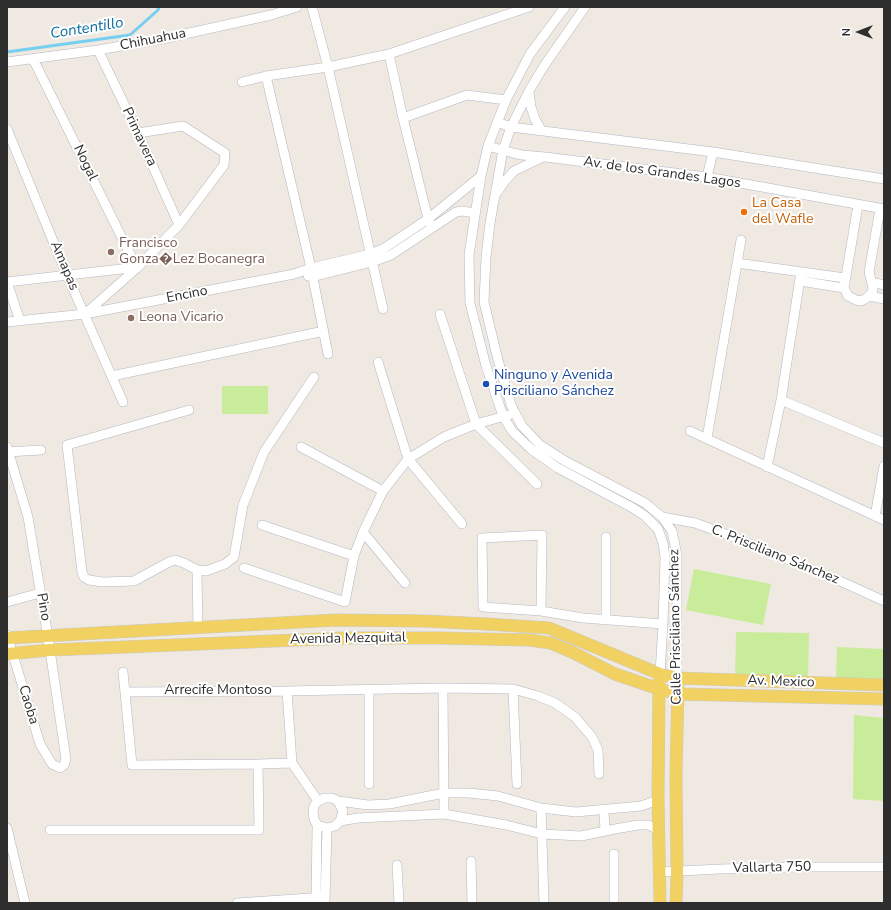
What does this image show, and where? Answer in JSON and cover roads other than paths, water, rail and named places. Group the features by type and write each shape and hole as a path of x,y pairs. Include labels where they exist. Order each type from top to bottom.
{"main road":[{"name":"Avenida Mezquital","path":"7,637 336,620 424,621 486,624 549,628 660,674 677,678"},
{"name":"Avenida Mezquital","path":"10,653 50,650 347,638 529,640 551,643 615,674 678,694"},
{"name":"Calle Prisciliano Sánchez","path":"660,674 658,800 660,903"},
{"name":"Av. Mexico","path":"677,678 884,685"},
{"name":"Calle Prisciliano Sánchez","path":"676,903 677,678"},
{"name":"Av. Mexico","path":"678,694 884,699"}],"street":[{"name":"Chihuahua","path":"7,62 98,50 162,39 271,15 294,7"},
{"path":"312,7 328,67 383,309"},
{"path":"242,82 266,76 328,67 389,54 529,7"},
{"name":"Calle Prisciliano Sánchez","path":"565,7 530,54 506,100 488,146 481,176 469,255 470,303 486,366 503,416 512,431 532,450 558,468 633,508 645,516 658,529 663,542 665,557 660,674"},
{"name":"Calle Prisciliano Sánchez","path":"585,7 544,66 511,126 502,150 490,223 486,257 484,302 498,360 515,413 522,426 540,445 565,461 645,503 662,517 672,531 677,555 677,678"},
{"name":"Primavera","path":"98,50 138,133 179,225"},
{"path":"389,54 428,218 433,228"},
{"name":"Nogal","path":"33,59 137,268"},
{"path":"266,76 312,272 328,354"},
{"path":"529,92 535,120 541,130"},
{"path":"403,118 467,95 506,100"},
{"name":"Av. de los Grandes Lagos","path":"497,122 511,126 713,152 884,179"},
{"path":"85,314 137,268 179,225 224,165 225,153 183,126 138,133"},
{"name":"Amapas","path":"7,129 67,275 123,402"},
{"name":"Av. de los Grandes Lagos","path":"488,146 522,155 707,177 882,209"},
{"path":"707,177 713,152"},
{"path":"494,197 505,180 514,171 545,157"},
{"path":"372,258 428,218 481,176"},
{"path":"858,205 845,283 848,296 856,300 865,299 872,293 873,288 869,272 882,209"},
{"path":"312,272 391,255 456,212 462,211 475,213"},
{"path":"706,438 741,240"},
{"path":"737,262 800,277 845,283"},
{"path":"20,321 7,282 137,268"},
{"name":"Encino","path":"7,322 85,314 294,274 312,272"},
{"path":"767,467 781,400 800,277"},
{"path":"872,282 884,285"},
{"path":"869,296 884,299"},
{"path":"440,314 476,424 537,484"},
{"path":"112,376 324,331"},
{"path":"378,362 408,459 462,524"},
{"path":"189,410 67,445 82,572 84,577 89,580 103,582 134,580 175,560 197,570 206,570 225,564 234,557 243,505 264,452 314,377"},
{"path":"781,400 884,443"},
{"path":"244,568 345,602 354,556 363,532 383,491 408,459 444,437 476,424 515,413"},
{"path":"690,432 884,520"},
{"path":"301,447 383,491"},
{"path":"8,450 41,450"},
{"name":"Pino","path":"8,450 28,517 48,636 66,759 64,765 60,768"},
{"path":"875,516 884,466"},
{"name":"C. Prisciliano Sánchez","path":"662,517 695,523 731,536 840,581 884,601"},
{"path":"262,525 354,556"},
{"path":"363,532 405,583"},
{"path":"541,611 542,536 482,538 483,607 541,611 583,618 663,624"},
{"path":"606,537 606,620"},
{"path":"197,570 198,628"},
{"path":"7,602 40,593"},
{"name":"Caoba","path":"7,637 10,653 40,744 52,764 60,768"},
{"path":"123,672 132,766 292,762 318,801"},
{"path":"443,688 444,814"},
{"path":"287,691 443,688 514,689 555,703 575,717 592,737 598,750 599,774"},
{"path":"514,689 517,784"},
{"path":"368,690 369,784"},
{"name":"Arrecife Montoso","path":"125,692 287,691 292,762"},
{"path":"50,830 258,830 258,764"},
{"path":"321,900 317,825 313,812 314,806 318,801 325,798 368,805 389,804 444,793 469,793 498,796 541,808 576,812 641,806 658,800"},
{"path":"317,825 327,828 334,826 340,821 343,811 338,801"},
{"path":"541,808 544,903"},
{"path":"604,810 605,831"},
{"path":"340,821 444,814 500,823 542,834 581,836 638,825 650,825 659,831"},
{"path":"7,828 10,850 25,903"},
{"path":"321,900 327,828"},
{"path":"614,854 614,903"},
{"path":"471,861 472,903"},
{"path":"397,865 399,903"},
{"name":"Vallarta 750","path":"660,872 720,869 884,867"},
{"path":"237,903 321,900"}],"waterway":[{"name":"Contentillo","path":"7,52 130,35 158,10 159,7"}],"place":[{"name":"La Casa del Wafle","path":"744,212"},
{"name":"Francisco Gonza�Lez Bocanegra","path":"111,252"},
{"name":"Leona Vicario","path":"131,318"},
{"name":"Ninguno y Avenida Prisciliano Sánchez","path":"486,384"}]}
